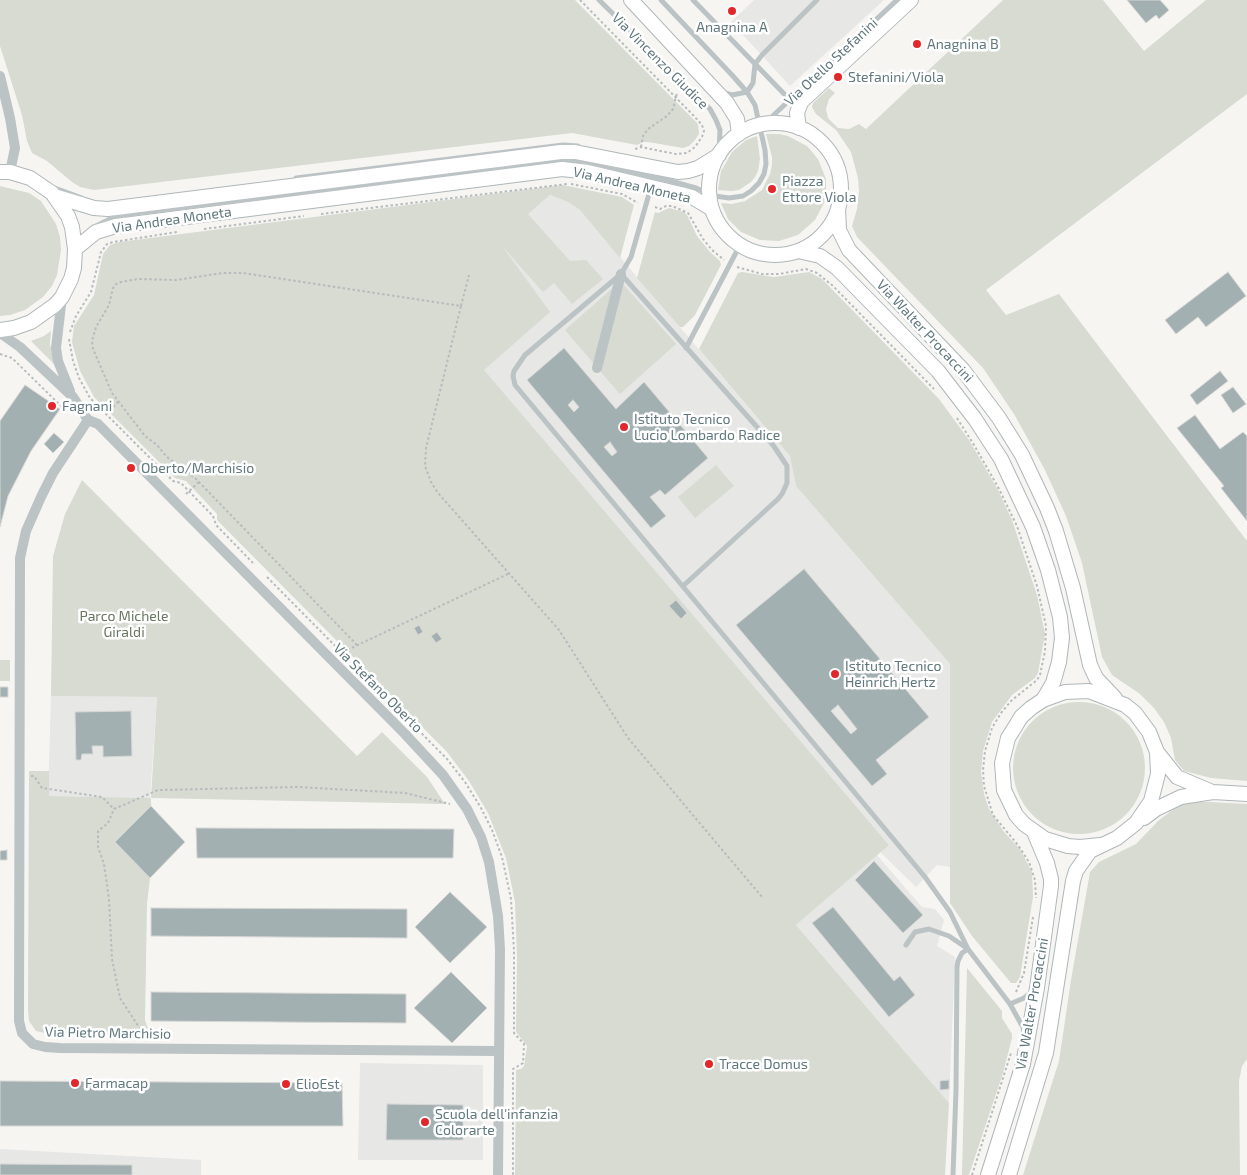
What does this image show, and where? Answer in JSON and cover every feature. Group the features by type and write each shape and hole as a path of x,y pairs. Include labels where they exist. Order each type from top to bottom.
{"street":[{"name":"Via Vincenzo Giudice","path":"632,0 714,89 734,115 738,124 739,134"},
{"name":"Via Otello Stefanini","path":"799,128 797,113 801,102 911,0"},
{"path":"0,76 15,148 5,172 30,178 39,183 54,196 68,216 72,227 76,249 74,268 62,297 56,332 56,348 58,361 73,397"},
{"path":"780,123 799,128 820,141 834,161 841,184 838,208 824,234 813,243 798,251 770,255 754,252 740,245 720,227 710,202 711,179 719,154 728,142 739,134 761,125 780,123"},
{"name":"Via Andrea Moneta","path":"500,170 568,152 672,172 683,172 693,170 719,154"},
{"name":"Via Andrea Moneta","path":"54,196 94,208 115,208 500,170 568,169 651,186 710,202"},
{"name":"Via Andrea Moneta","path":"76,249 96,232 116,226 471,173"},
{"name":"Via Walter Procaccini","path":"838,208 839,230 849,250 963,370 994,411 1022,455 1056,531 1071,580 1092,670 1100,683 1118,701"},
{"name":"Via Walter Procaccini","path":"798,251 820,256 837,268 938,372 966,406 1000,459 1033,527 1048,570 1060,617 1061,654 1055,678 1043,700"},
{"path":"598,368 621,274"},
{"path":"0,332 31,322 47,312 62,297"},
{"name":"Via Stefano Oberto","path":"0,332 20,347 73,397 88,420 98,424 426,756 454,788 484,846 496,897 500,949 498,1175"},
{"name":"Via Pietro Marchisio","path":"88,420 53,473 29,524 21,551 19,572 19,1021 22,1033 33,1044 53,1048 498,1051"},
{"name":"Via Walter Procaccini","path":"1009,1175 1046,1054 1074,876 1086,854 1100,845 1117,838 1136,823 1153,795 1158,774 1156,752 1149,732 1126,705 1089,691 1065,692 1043,700 1021,717 1008,738 1002,763 1004,790 1020,819 1045,839 1068,846 1100,845"},
{"path":"1156,752 1169,769 1181,780 1213,792"},
{"path":"1136,823 1156,809 1181,797 1213,792 1247,794"},
{"name":"Via Walter Procaccini","path":"988,1175 1018,1082 1029,1036 1037,988 1051,882 1047,863 1034,832"}],"lane":[{"name":"Via Vincenzo Giudice","path":"599,0 710,110 720,130 719,154"},
{"path":"662,0 747,92 755,105 761,125 766,161 764,174 759,183 748,193 736,198 724,198 710,202"},
{"path":"693,0 790,100 797,108 797,113"},
{"path":"714,89 732,95 747,92 753,83 755,64 817,0"},
{"name":"Via Otello Stefanini","path":"761,125 897,0"},
{"name":"Via Andrea Moneta","path":"291,179 471,173 570,160 696,188 710,202"},
{"path":"39,183 88,199"},
{"name":"Via Andrea Moneta","path":"225,188 234,186"},
{"path":"651,186 631,257 621,274 526,356 516,366 513,380 520,394 683,586 925,877 950,912 968,949 1010,1004 1029,1036"},
{"name":"Via Andrea Moneta","path":"104,202 176,194"},
{"path":"686,348 740,245"},
{"path":"621,274 774,445 784,460 788,477 785,489 778,499 683,586"},
{"path":"906,945 915,932 929,929 949,936 968,949"},
{"path":"953,1175 957,967 960,957 968,949"},
{"path":"1010,1004 1024,998 1037,988"}],"path":[{"path":"580,0 676,98 702,126 704,131 695,147 687,153 676,154 641,147 643,136 648,129 667,116 673,108 676,98 677,93"},
{"path":"320,214 471,173 500,170 559,184 570,184 622,194 639,203"},
{"path":"653,207 660,209 672,206 688,213 703,240 712,250 727,261"},
{"path":"202,229 305,216"},
{"path":"184,231 107,244 101,252 91,292 73,322 69,339 73,361 79,378 90,398 173,481 181,483 189,491 213,516 216,525 259,569"},
{"path":"738,267 751,272 771,275 806,269 818,272 934,389"},
{"path":"357,646 199,482 167,457 145,436 110,388 92,345 96,327 108,305 113,288 120,282 140,279 183,280 224,273 243,273 461,306"},
{"path":"468,275 426,448 425,466 428,477 438,493 559,630 633,745 762,897"},
{"path":"0,354 12,358 62,407 64,405"},
{"path":"106,414 119,401"},
{"path":"954,415 994,480 1017,526 1037,586 1046,626 1045,651 1040,675 1037,680 1011,701 1001,713 992,728 985,751 983,770 984,786 993,815 1018,845 1029,862 1035,880 1036,898"},
{"path":"186,494 199,482"},
{"path":"329,659 510,573"},
{"path":"264,575 342,652 460,775 481,808 497,843 509,887 513,919 514,1032 524,1044 523,1063 513,1069 513,1175"},
{"path":"19,774 34,776 42,788 102,797 114,809"},
{"path":"154,1049 120,998 112,959 108,899 104,864 98,847 98,831 108,823 114,809 158,790 298,787 406,794 466,809"},
{"path":"1015,993 1024,973 1033,914"},
{"path":"972,1175 1013,1047"}],"shaded area":[{"path":"754,0 884,0 790,86 731,22"},
{"path":"550,195 568,202 580,210 790,456 796,486 950,664 950,867 937,865 916,887 880,852 889,845 483,370 549,312 497,240"},
{"path":"51,696 157,697 150,798 48,796"},
{"path":"877,855 922,907 935,909 944,920 937,946 955,957 949,1103 796,925"},
{"path":"360,1063 483,1065 483,1160 358,1160"},
{"path":"0,1149 201,1160 201,1175 0,1175"}],"green space":[{"path":"0,0 575,0 698,124 699,134 689,146 683,148 648,142 637,145 572,133 94,190 80,187 47,161 32,153 0,46"},
{"path":"1003,0 1103,0 1144,51 1206,0 1247,0 1247,94 986,290 1006,315 1059,294 1247,541 1247,781 1211,778 1184,771 1175,760 1171,738 1164,722 1154,708 1140,694 1112,675 1102,657 1082,563 1066,516 1045,470 1014,414 983,368 857,237 852,226 857,209 859,191 858,178 851,152 836,130 816,114 812,107 813,103 829,88 835,93 829,99 826,109 828,118 838,128 849,129 859,124 866,129"},
{"name":"Piazza Ettore Viola","path":"766,134 788,136 807,146 818,159 826,179 824,203 815,220 798,235 779,241 760,240 741,232 728,219 721,203 732,204 745,201 762,190 772,165 772,157"},
{"path":"757,136 760,159 755,177 739,190 718,190 721,171 732,152 746,140"},
{"path":"563,185 622,197 634,205 620,258 580,210 568,202 550,195 528,214 570,261 586,260 603,279 572,304 554,283 543,292 502,246 550,312 484,370 889,845 796,925 949,1103 945,1175 515,1175 516,1070 524,1066 527,1046 516,1032 517,958 515,902 506,858 488,813 469,781 447,752 217,520 217,514 186,481 175,478 94,397 80,371 72,342 74,326 94,295 103,254 110,245 119,242"},
{"path":"0,186 29,193 41,201 56,224 61,250 57,275 52,286 43,297 25,310 0,316"},
{"path":"669,208 684,212 687,215 697,236 720,261 721,265 695,315 683,327 680,327 637,278 655,212 658,213"},
{"path":"809,272 822,279 939,399 969,440 998,490 1012,520 1037,595 1045,634 1038,673 1035,678 1012,695 992,722 983,751 981,772 984,794 989,809 1004,832 1020,849 1032,872 1033,897 1020,977 1016,983 1011,983 972,936 950,903 950,664 796,486 790,456 699,349 738,273 774,277"},
{"path":"622,283 676,344 620,394 600,371"},
{"path":"614,287 595,365 565,330"},
{"path":"51,331 50,344 55,365 31,341"},
{"path":"716,465 734,486 695,518 678,497"},
{"name":"Parco Michele Giraldi","path":"82,480 357,756 382,732 427,777 445,804 151,798 157,697 51,696 53,556 65,514"},
{"path":"0,660 10,660 10,681 0,681"},
{"path":"1079,702 1092,703 1104,707 1126,721 1140,743 1144,755 1144,781 1140,793 1126,815 1104,829 1092,833 1079,834 1066,833 1054,829 1032,815 1018,793 1014,781 1013,768 1014,755 1018,743 1032,721 1054,707 1066,703"},
{"path":"29,771 49,771 49,796 151,798 151,806 115,842 150,878 147,904 145,1020 150,1035 49,1034 36,1031 29,1021 28,1010"},
{"path":"1191,801 1247,804 1247,1059 1242,1066 1239,1081 1240,1175 1023,1175 1059,1061 1090,872 1099,862 1136,844 1158,821 1179,805"},
{"path":"967,968 1002,1011 1002,1018 1012,1034 1012,1038 1003,1073 969,1175 962,1175"}],"building":[{"path":"1127,0 1160,0 1169,10 1159,19 1156,15 1146,23"},
{"path":"1228,272 1246,296 1206,327 1198,317 1176,334 1165,320"},
{"name":"Istituto Tecnico Lucio Lombardo Radice","path":"564,348 616,409 644,382 708,458 665,495 660,490 650,497 666,516 651,528 527,380","holes":["573,400 579,407 574,412 568,405","610,442 617,452 612,456 604,447"]},
{"path":"1220,371 1228,381 1197,405 1190,395"},
{"path":"25,385 60,409 31,451 8,496 0,527 0,421"},
{"path":"1233,387 1246,404 1233,413 1221,395"},
{"path":"1195,415 1220,449 1243,432 1247,436 1247,521 1221,488 1224,486 1177,428"},
{"path":"54,433 64,442 53,453 44,444"},
{"name":"Istituto Tecnico Heinrich Hertz","path":"804,569 929,717 876,760 887,774 872,786 736,625","holes":["838,705 857,729 851,734 831,711"]},
{"path":"676,600 687,613 681,619 669,606"},
{"path":"419,625 423,632 418,635 414,628"},
{"path":"437,632 442,639 436,643 431,636"},
{"path":"0,687 8,687 8,697 0,697"},
{"path":"131,711 132,756 103,757 103,746 92,746 93,754 82,754 81,760 76,760 75,712"},
{"path":"151,806 185,842 150,878 115,842"},
{"path":"196,828 454,829 453,858 197,858"},
{"path":"7,850 7,860 0,860 0,851"},
{"path":"874,861 923,915 903,933 855,880"},
{"path":"450,892 487,927 450,963 415,927"},
{"path":"833,907 894,981 900,976 915,995 889,1017 812,923"},
{"path":"151,908 407,909 407,938 151,936"},
{"path":"451,972 487,1008 452,1043 414,1008"},
{"path":"151,992 406,994 406,1023 151,1021"},
{"path":"949,1080 949,1089 940,1090 940,1081"},
{"path":"0,1081 342,1083 343,1126 0,1126"},
{"name":"Scuola dell'infanzia Colorarte","path":"387,1104 463,1105 463,1140 386,1140"},
{"path":"0,1164 132,1165 132,1175 0,1175"}],"place":[{"name":"Anagnina A","path":"732,11"},
{"name":"Anagnina B","path":"917,44"},
{"name":"Stefanini/Viola","path":"838,77"},
{"name":"Piazza Ettore Viola","path":"772,189"},
{"name":"Fagnani","path":"52,406"},
{"name":"Istituto Tecnico Lucio Lombardo Radice","path":"624,427"},
{"name":"Oberto/Marchisio","path":"131,468"},
{"name":"Istituto Tecnico Heinrich Hertz","path":"835,674"},
{"name":"Tracce Domus","path":"709,1064"},
{"name":"Farmacap","path":"75,1083"},
{"name":"ElioEst","path":"286,1084"},
{"name":"Scuola dell'infanzia Colorarte","path":"425,1122"}]}
